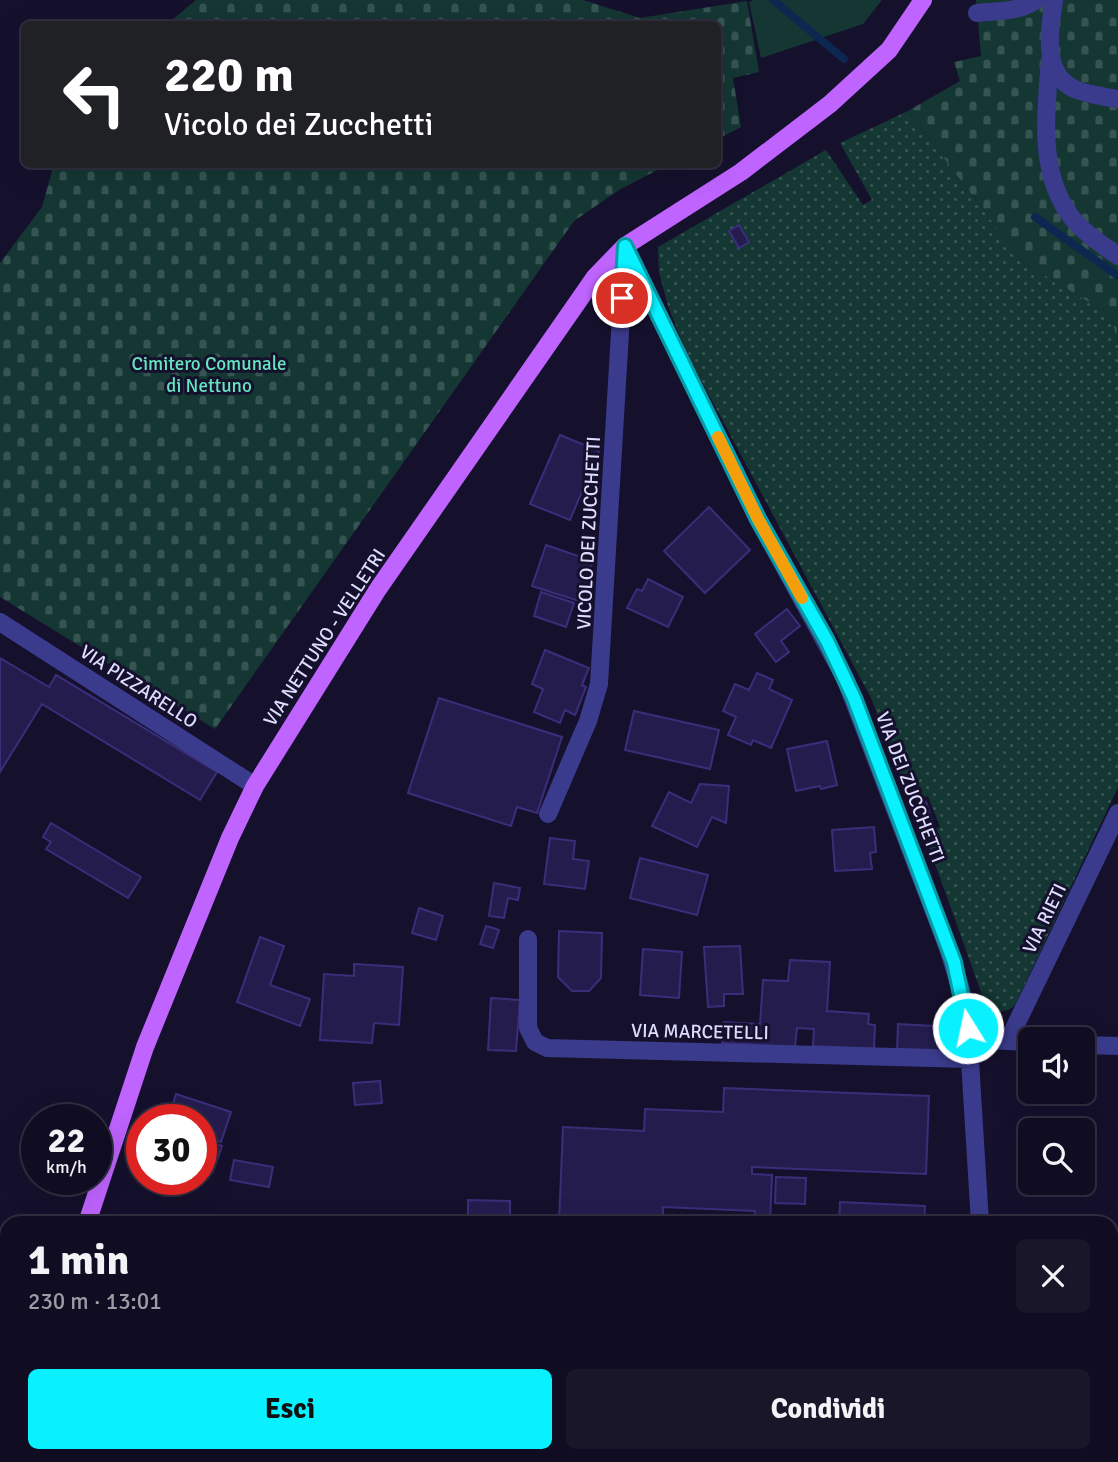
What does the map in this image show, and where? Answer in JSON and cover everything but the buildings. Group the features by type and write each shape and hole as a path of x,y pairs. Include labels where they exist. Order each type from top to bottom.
{"main road":[{"name":"VIA NETTUNO - VELLETRI","path":"89,1216 145,1047 230,838 255,786 378,589 595,277 625,246 741,172 830,104 889,50 923,0"}],"street":[{"path":"977,13 1008,11 1029,6 1036,0"},
{"path":"1054,0 1050,27 1045,140 1056,192 1070,216 1118,256"},
{"path":"1050,60 1059,78 1078,91 1118,99"},
{"name":"VICOLO DEI ZUCCHETTI","path":"548,814 588,721 599,684 625,246"},
{"name":"VIA DEI ZUCCHETTI","path":"625,246 758,519 827,641 854,698 954,962 969,1039 980,1216"},
{"name":"VIA PIZZARELLO","path":"0,622 255,786"},
{"name":"VIA RIETI","path":"1008,1041 1118,813"},
{"name":"VIA MARCETELLI","path":"528,939 528,1028 535,1041 547,1048 971,1059"},
{"path":"969,1039 1018,1041"},
{"path":"1095,1045 1118,1046"}],"green space":[{"path":"196,0 583,0 640,18 747,1 759,72 733,78 741,127 721,137 721,21 171,21"},
{"path":"882,0 863,24 761,58 749,2"},
{"path":"976,0 1118,0 1118,341 1110,315 1023,262 908,111 960,81 954,62 981,56"},
{"path":"908,111 1023,262 1110,315 1118,341 1118,787 1015,1005 1004,1011 986,1006 924,833 940,827 928,796 911,801 871,698 687,354 668,306 659,272 658,247 826,150 863,205 872,200 840,143","holes":["739,226 749,242 739,248 729,231"]},
{"name":"Cimitero Comunale di Nettuno","path":"53,168 661,168 619,190 574,221 215,729 0,597 0,263 42,207"}],"waterway":[{"path":"773,0 844,59"},
{"path":"1035,217 1118,276"}],"slow traffic":[{"path":"718,437 758,519 802,598"}],"route":[{"path":"622,298 625,246 758,519 827,641 854,698 954,962 968,1028"}]}
